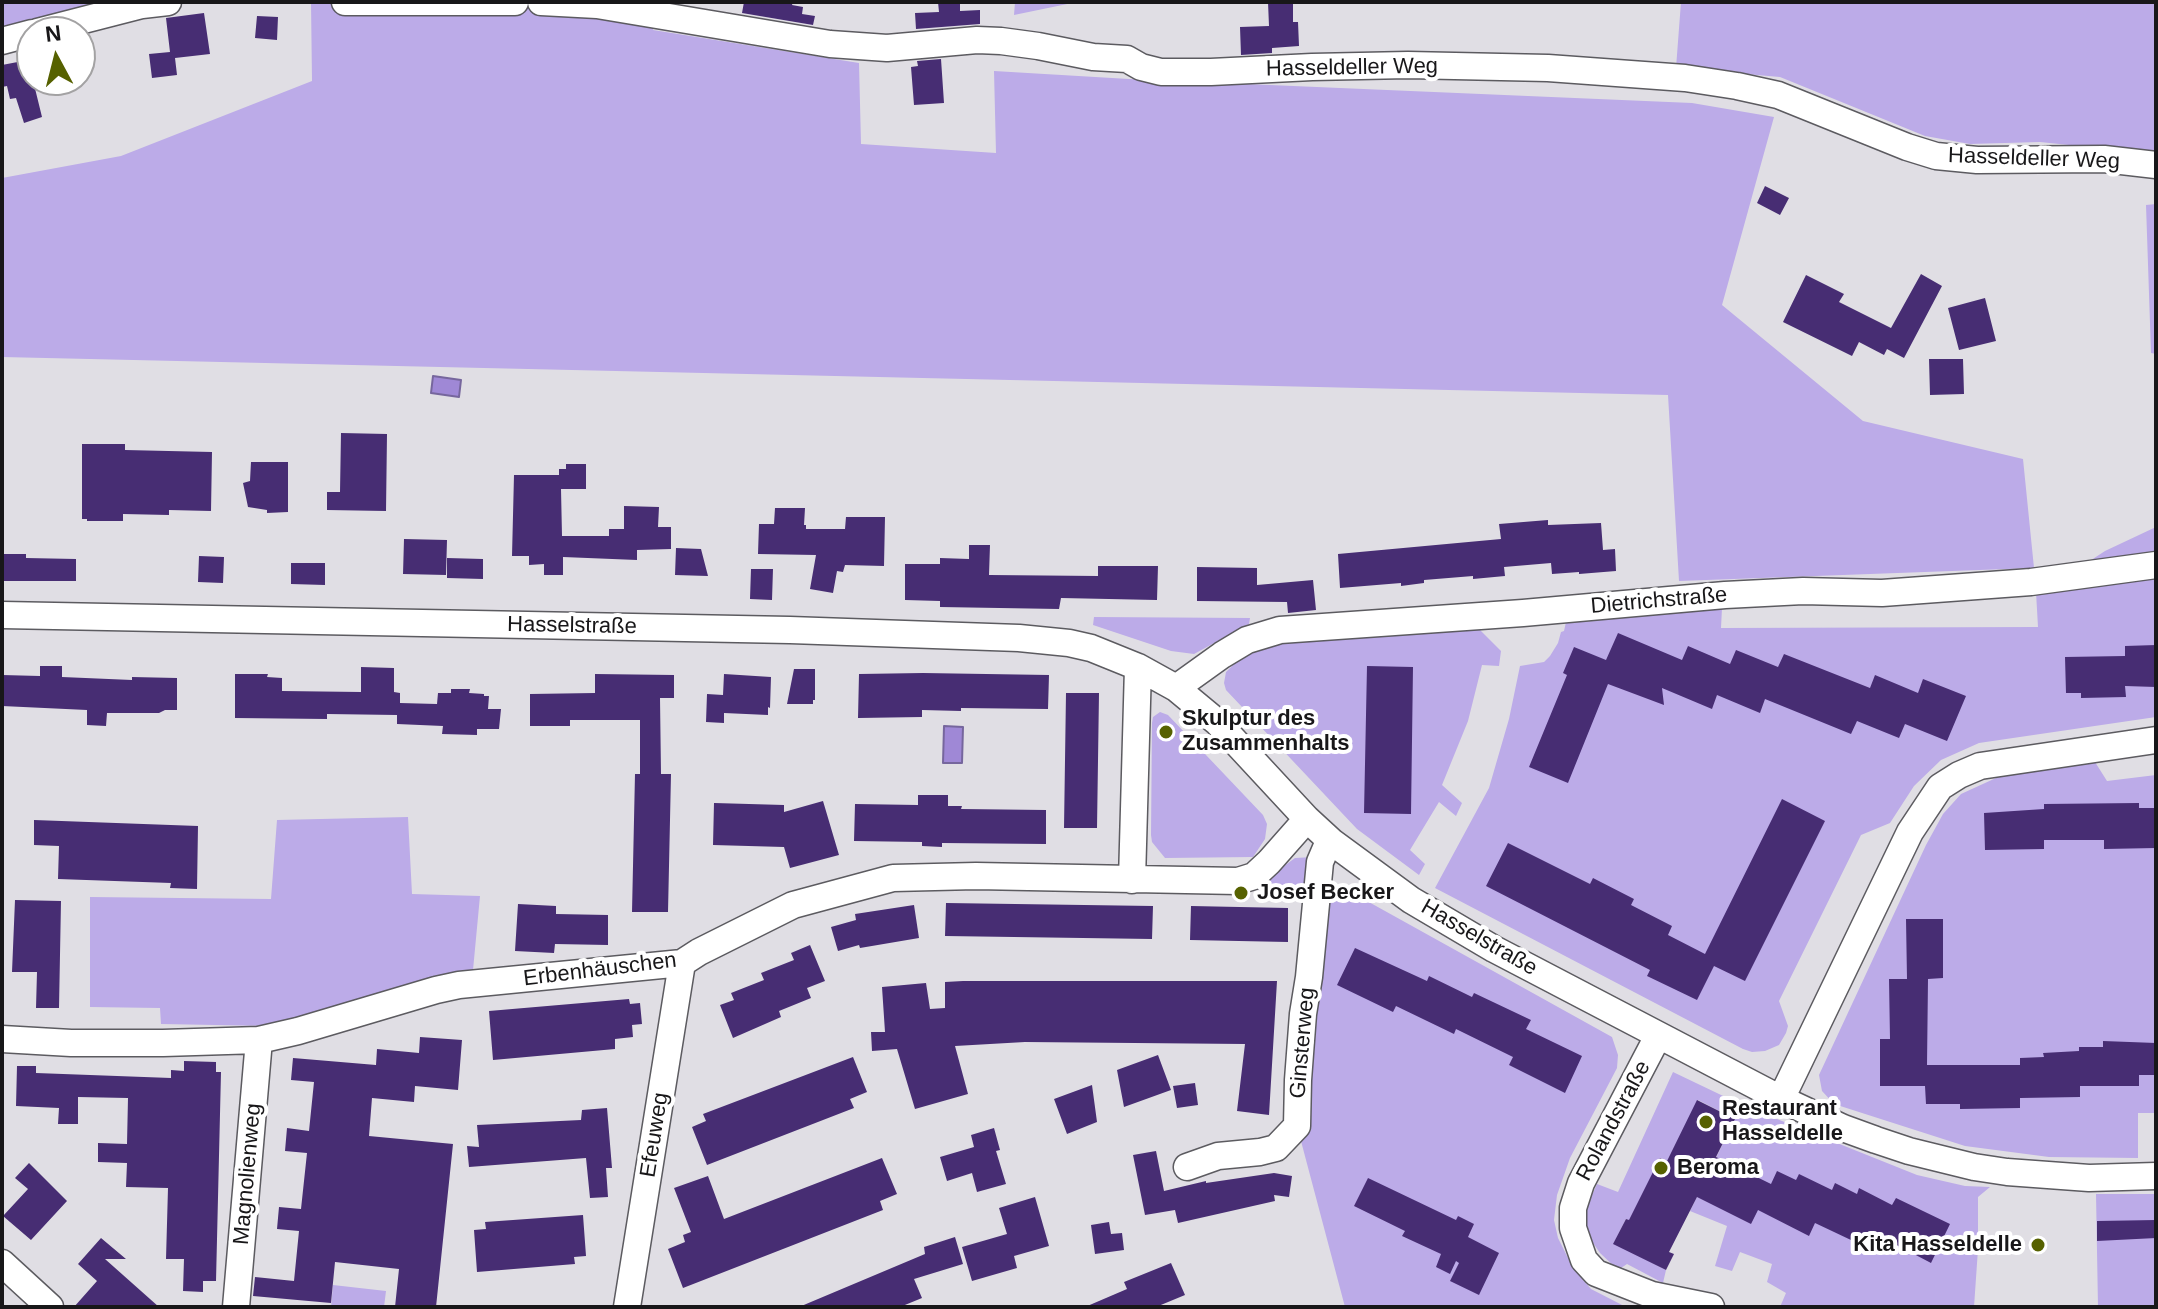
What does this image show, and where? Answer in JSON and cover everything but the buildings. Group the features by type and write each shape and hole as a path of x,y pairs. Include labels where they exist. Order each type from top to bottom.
{"street":[{"path":"96,17 168,2"},
{"path":"345,2 515,2"},
{"name":"Hasseldeller Weg","path":"541,2 612,7 830,44 887,48 977,40 1001,41 1093,57 1127,59 1141,67 1161,72 1408,65 1548,68 1685,78 1778,95 1936,156 1977,160 2104,159 2156,165"},
{"name":"Dietrichstraße","path":"1176,688 1247,640 1280,630 1725,595 1803,591 1882,593 2031,582 2156,565"},
{"name":"Hasselstraße","path":"2,615 775,630 1019,638 1091,648 1138,667 1176,688 1217,722 1332,842 1411,900 1494,949 1781,1099 1854,1132 1909,1151 1974,1167 2089,1178 2156,1176"},
{"path":"1132,880 1138,667"},
{"path":"1781,1099 1910,832 1940,787 1980,766 2156,740"},
{"name":"Erbenhäuschen","path":"2,1039 102,1043 259,1040 459,985 682,963 793,905 893,878 976,876 1238,881 1254,876 1307,819"},
{"name":"Ginsterweg","path":"1187,1167 1218,1156 1276,1148 1297,1126 1302,1027 1320,862 1332,842"},
{"name":"Efeuweg","path":"627,1307 682,963"},
{"name":"Rolandstraße","path":"1658,1036 1581,1183 1573,1208 1573,1228 1584,1260 1596,1273 1652,1295 1711,1307"},
{"name":"Magnolienweg","path":"236,1307 259,1040"},
{"path":"2,1263 50,1307"}],"shaded area":[{"path":"2,2 109,2 49,16 16,16 16,24 2,27"},
{"path":"311,2 658,2 653,30 859,63 861,144 996,153 994,71 1692,103 1774,117 1722,305 1863,421 2023,459 2034,568 1679,581 1668,395 2,357 2,178 121,156 312,81"},
{"path":"1015,2 1077,2 1014,15"},
{"path":"1681,2 2156,2 2156,154 2040,142 1970,144 1925,136 1780,77 1676,68"},
{"path":"2156,204 2156,354 2151,353 2146,205"},
{"path":"433,376 461,380 459,397 431,393"},
{"path":"2156,527 2156,554 2079,568 2105,551"},
{"path":"2156,575 2156,717 1979,743 1941,760 1914,786 1890,823 1861,835 1779,1001 1788,1026 1779,1045 1765,1051 1743,1049 1435,888 1489,788 1520,666 1544,662 1558,643 1566,622 1596,621 1597,612 1722,608 1721,628 2038,627 2036,592"},
{"path":"1094,617 1250,618 1249,624 1194,654 1171,651 1093,625"},
{"path":"1469,627 1479,629 1501,651 1499,666 1482,665 1468,721 1442,785 1462,803 1456,816 1439,802 1410,850 1425,864 1419,875 1357,829 1226,690 1226,672 1256,649 1272,644"},
{"path":"1160,712 1168,715 1263,815 1267,824 1265,839 1253,857 1165,858 1152,842 1152,723 1153,717"},
{"path":"944,726 963,727 962,763 943,763"},
{"path":"2095,762 2107,781 2156,775 2156,1113 2138,1113 2138,1158 2049,1157 1965,1146 1834,1104 1822,1091 1819,1075 1943,814 1961,794 1996,778"},
{"path":"408,817 412,894 480,896 473,970 270,1026 161,1024 160,1008 90,1007 90,897 271,899 277,820"},
{"path":"1314,857 1310,891 1258,890 1261,883 1295,858"},
{"path":"1334,899 1367,901 1612,1037 1618,1055 1617,1068 1570,1158 1557,1195 1554,1220 1558,1238 1573,1268 1591,1289 1626,1307 1345,1307 1297,1126 1317,907"},
{"path":"1673,1072 1742,1105 1917,1175 1965,1186 1990,1187 1978,1197 1974,1307 1780,1307 1786,1293 1767,1282 1772,1264 1740,1252 1732,1271 1715,1266 1727,1226 1690,1211 1735,1119 1698,1100 1667,1161 1660,1158 1640,1226 1626,1219 1614,1243 1666,1270 1663,1283 1627,1264 1618,1270 1591,1240 1584,1213 1597,1184 1618,1192"},
{"path":"2096,1194 2156,1194 2156,1307 2098,1307"},
{"path":"333,1285 386,1291 384,1307 331,1307"}],"place":[{"name":"Skulptur des Zusammenhalts","path":"1166,732"},
{"name":"Josef Becker","path":"1241,893"},
{"name":"Restaurant Hasseldelle","path":"1706,1122"},
{"name":"Beroma","path":"1661,1168"},
{"name":"Kita Hasseldelle","path":"2038,1245"}]}
